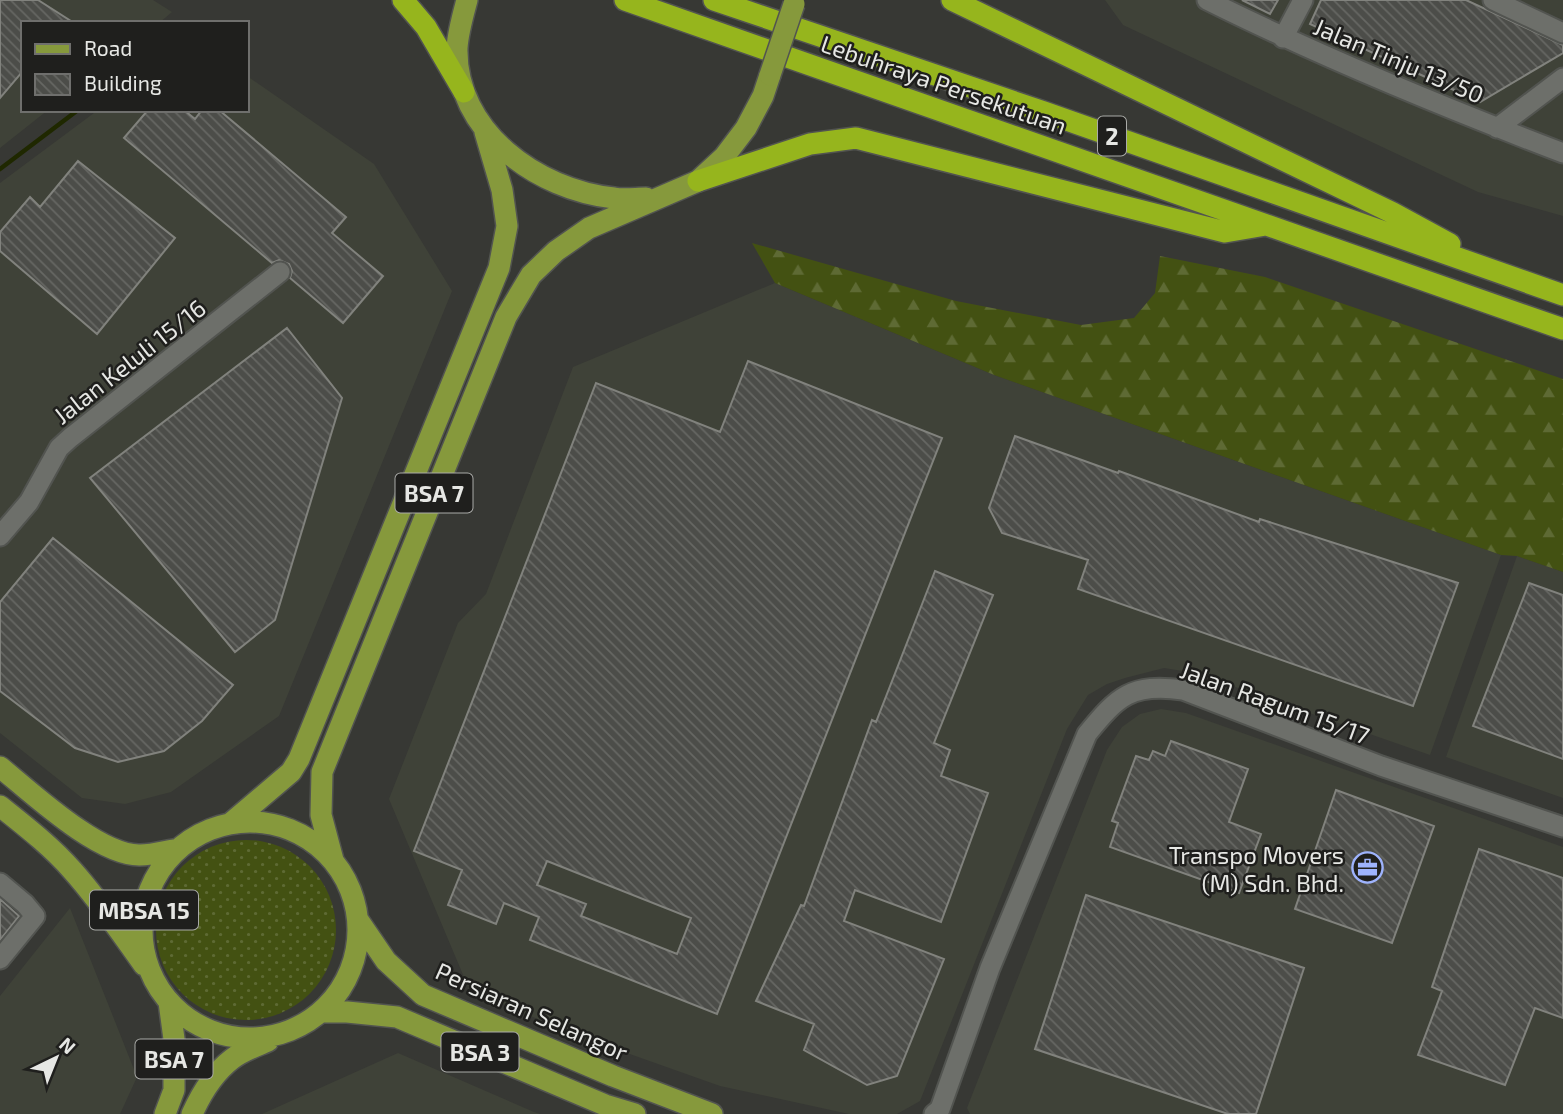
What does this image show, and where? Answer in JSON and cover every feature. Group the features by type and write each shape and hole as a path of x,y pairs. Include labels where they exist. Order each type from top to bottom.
{"highway":[{"path":"403,0 426,27 464,92"},
{"name":"Lebuhraya Persekutuan","path":"625,0 1563,329"},
{"name":"Lebuhraya Persekutuan","path":"714,0 1044,112 1563,295"},
{"path":"952,0 1393,213 1508,275"},
{"path":"698,181 810,144 856,138 1225,232 1268,224"}],"main road":[{"path":"467,0 457,48 464,92 485,132 531,171 564,187 614,198 659,198 698,181 724,157 746,128 763,96 794,2"},
{"name":"BSA 7","path":"230,823 292,772 299,759 499,268 507,226 502,190 485,132"},
{"name":"BSA 7","path":"333,860 321,816 322,772 506,317 531,275 556,251 589,228 659,198"},
{"path":"0,767 106,848 139,856 178,849"},
{"path":"0,806 33,832 72,870 111,918 153,978"},
{"name":"MBSA 15","path":"230,823 268,823 303,836 333,860 354,898 358,920 356,954 343,986 321,1012 286,1033 261,1038 235,1038 211,1031 188,1019 169,1002 153,978 144,951 142,923 145,905 159,870 178,849 194,837 230,823"},
{"name":"Persiaran Selangor","path":"358,920 386,961 423,995 612,1076 712,1114"},
{"name":"BSA 7","path":"165,1114 174,1090 174,1039 169,1002"},
{"name":"BSA 3","path":"321,1012 397,1017 605,1105 635,1114"},
{"name":"BSA 7","path":"192,1114 214,1077 233,1058 286,1033"}],"street":[{"name":"Jalan Tinju 13/50","path":"1207,0 1283,38 1556,150"},
{"path":"1283,38 1303,0"},
{"path":"1494,0 1563,33"},
{"path":"1497,128 1563,78"},
{"name":"Jalan Keluli 15/16","path":"0,536 29,502 60,448 70,438 280,272"},
{"name":"Jalan Ragum 15/17","path":"939,1112 990,968 1087,734 1109,707 1125,696 1141,689 1161,687 1183,690 1381,766 1563,827"},
{"path":"0,883 26,904 34,916 0,959"}],"shaded area":[{"path":"0,0 153,0 172,12 161,21 21,21 21,112 45,112 0,148"},
{"path":"1105,0 1563,0 1563,216 1478,192 1123,25"},
{"path":"248,77 374,164 452,291 279,716 171,792 125,804 82,798 0,733 0,183 95,112 248,112"},
{"path":"775,283 994,375 1501,555 1430,755 1195,673 1164,668 1107,684 1088,695 1067,729 920,1101 897,1114 849,1114 720,1086 565,1031 469,989 389,799 458,623 486,594 573,367"},
{"path":"1517,556 1563,572 1563,798 1446,757"},
{"path":"1161,709 1186,713 1563,847 1563,1114 970,1114 967,1108 1107,750 1122,727 1140,714"},
{"path":"70,908 137,1077 120,1114 0,1114 0,996"},
{"path":"398,1053 534,1112 540,1114 262,1114"}],"green space":[{"path":"752,243 956,301 1081,325 1134,318 1155,293 1160,256 1265,277 1563,379 1563,572 1517,556 1501,555 994,375 775,283"},
{"path":"246,840 264,841 281,847 310,866 329,895 335,912 335,948 329,965 310,994 281,1013 264,1019 246,1020 228,1019 211,1013 182,994 163,965 157,948 156,930 157,912 163,895 182,866 211,847 228,841"}],"building":[{"path":"0,0 38,0 71,21 21,21 21,73 0,98"},
{"path":"1242,0 1278,0 1270,14"},
{"path":"1321,0 1466,0 1563,45 1563,53 1480,102 1310,24"},
{"path":"146,112 186,112 195,119 200,112 221,112 346,217 332,233 383,276 343,323 290,278 292,271 289,264 279,260 272,263 124,138"},
{"path":"78,161 175,238 97,334 0,251 0,232 30,197 40,207"},
{"path":"287,328 342,398 275,620 235,652 90,478"},
{"path":"748,361 942,438 717,1014 530,940 539,917 504,903 496,924 448,905 462,870 414,851 596,383 720,432","holes":["547,861 691,918 677,954 581,916 586,904 537,885"]},
{"path":"1015,436 1259,522 1260,519 1458,583 1413,706 1078,589 1088,560 1002,533 989,508"},
{"path":"53,538 233,685 202,721 164,751 118,762 75,748 0,691 0,602"},
{"path":"935,571 993,595 934,743 950,750 941,776 988,793 941,922 855,890 844,921 944,959 897,1076 867,1085 804,1050 814,1024 756,1001 801,905 804,906 872,720 876,722"},
{"path":"1529,583 1563,595 1563,759 1473,726"},
{"path":"1171,741 1248,769 1229,822 1261,834 1239,893 1110,847 1118,823 1112,821 1136,756 1149,760 1153,751 1165,756"},
{"path":"1336,790 1434,826 1392,943 1295,909"},
{"path":"1479,849 1563,878 1563,1018 1535,1008 1505,1085 1418,1055 1442,991 1432,987"},
{"path":"1086,895 1304,968 1256,1114 1228,1114 1035,1049"},
{"path":"0,899 19,916 0,940"}],"waterway":[{"path":"0,169 75,112"}],"place":[{"name":"Transpo Movers (M) Sdn. Bhd.","path":"1367,868"}]}
